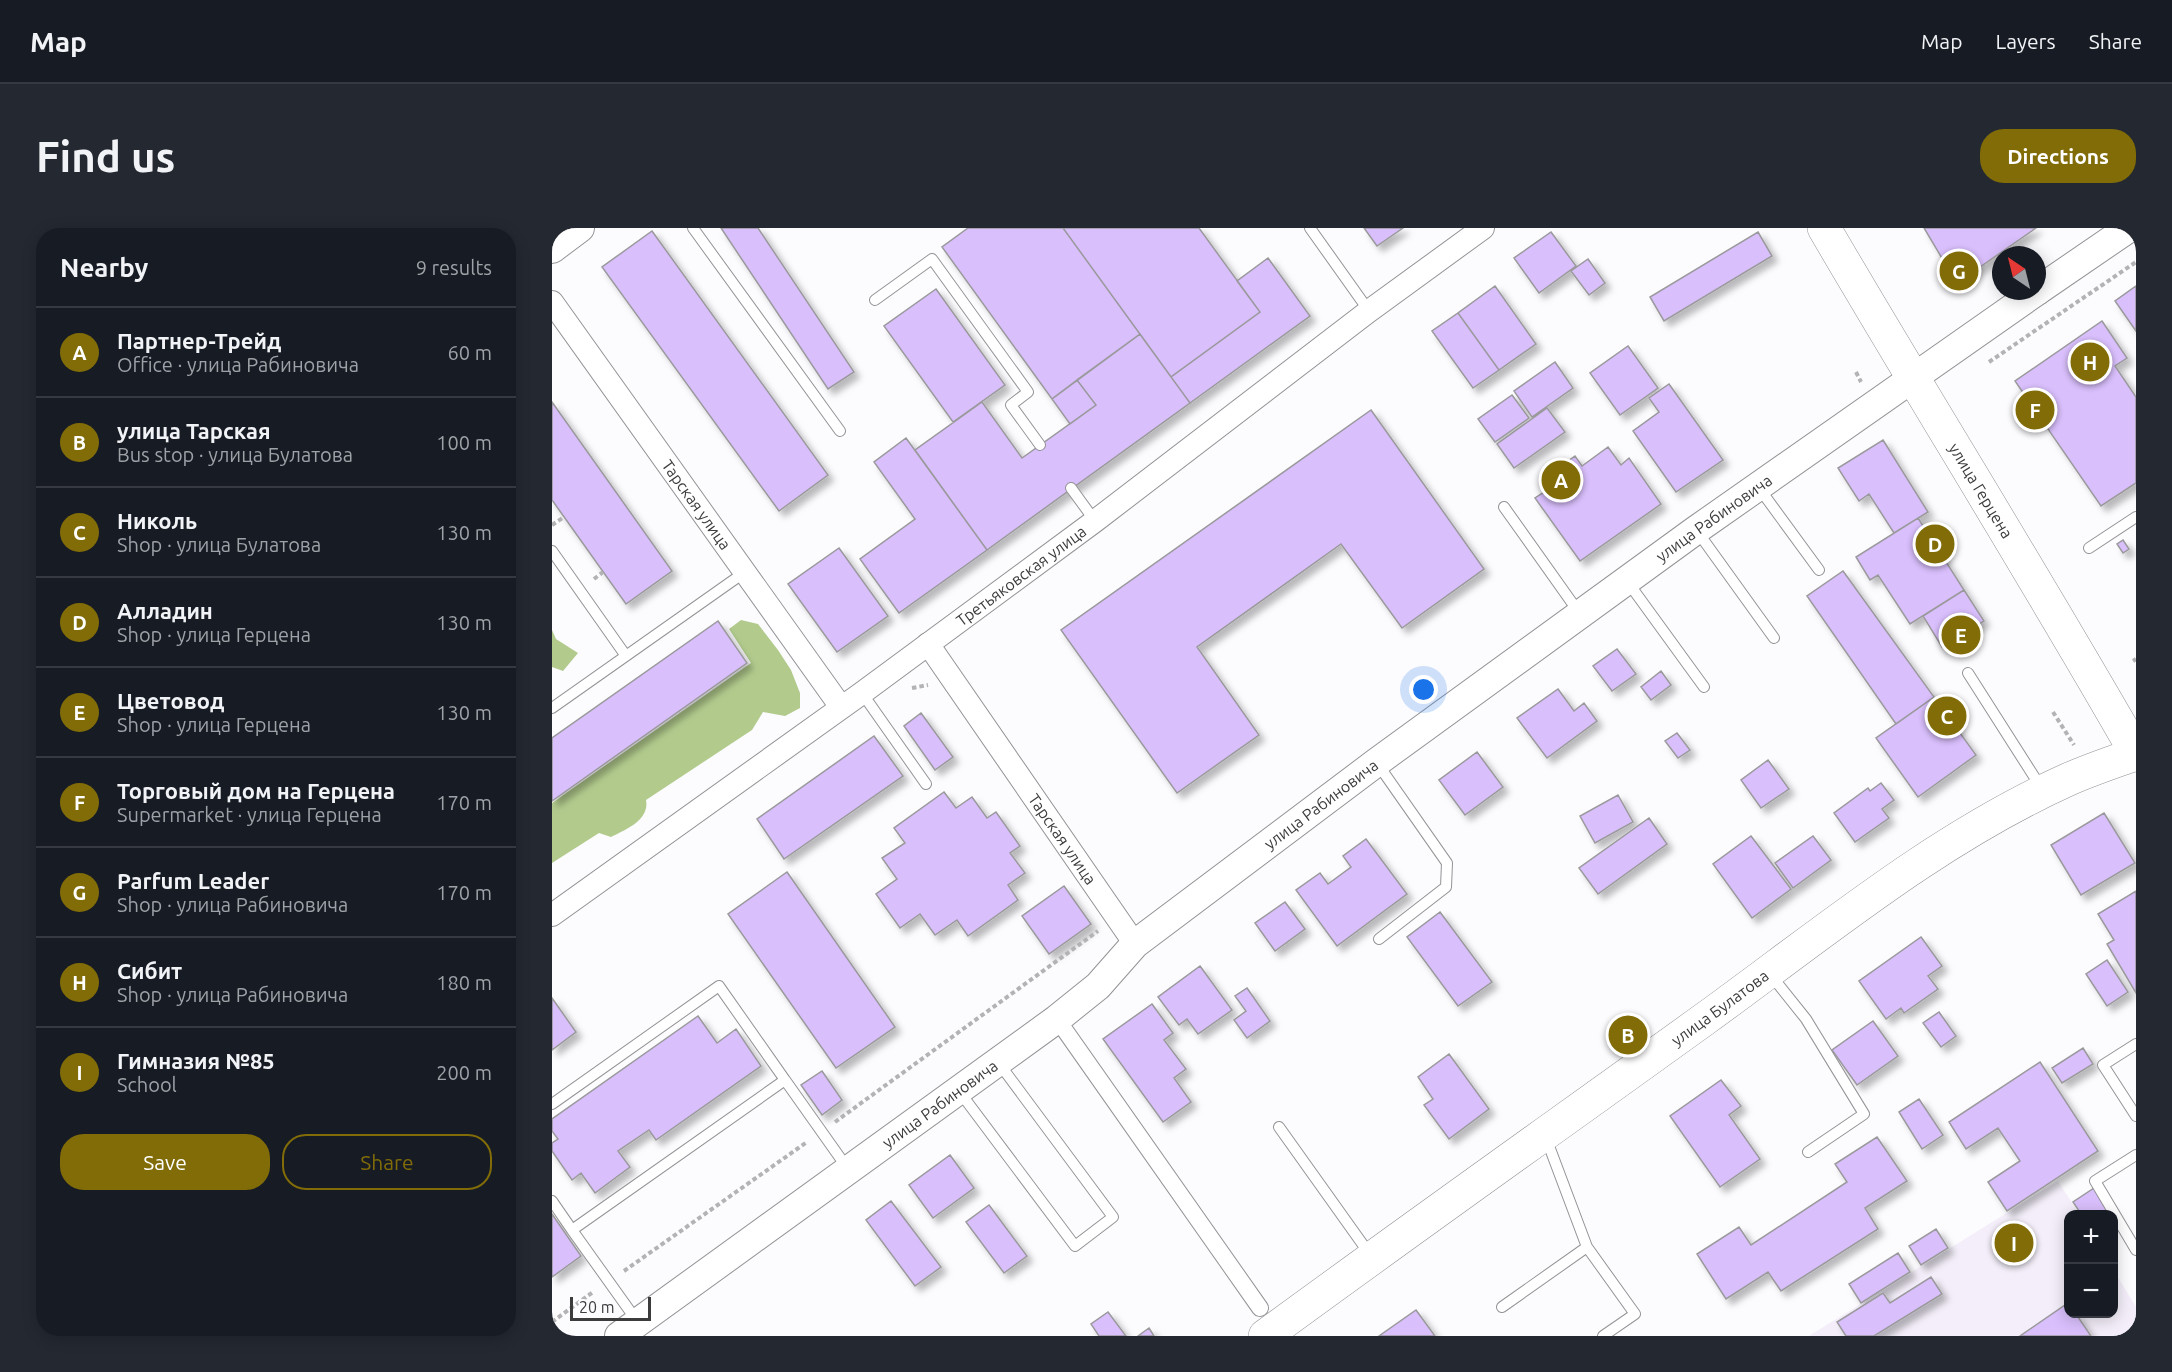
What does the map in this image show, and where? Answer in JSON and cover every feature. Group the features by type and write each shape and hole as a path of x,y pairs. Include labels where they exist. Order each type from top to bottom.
{"main road":[{"name":"улица Герцена","path":"1824,228 2136,753"},
{"name":"улица Булатова","path":"1262,1322 1372,1258 1545,1135 1768,971 1974,829 2067,780 2136,753"}],"street":[{"path":"552,249 580,228"},
{"name":"Третьяковская улица","path":"552,915 862,693 1095,521 1369,311 1483,228"},
{"name":"улица Рабиновича","path":"2046,285 2129,228"},
{"name":"улица Рабиновича","path":"629,1329 1057,1019 1098,986 1135,944 1377,762 1696,530 2024,300"},
{"name":"Тарская улица","path":"552,302 841,707"},
{"name":"Тарская улица","path":"928,644 1135,944"},
{"path":"1057,1019 1262,1322"}],"lane":[{"path":"693,228 840,431"},
{"path":"1310,228 1369,311"},
{"path":"874,300 932,259 1028,392 1011,405 1040,445"},
{"path":"1759,487 1819,570"},
{"path":"1071,488 1095,521"},
{"path":"1504,507 1580,614"},
{"path":"2089,548 2136,517"},
{"path":"1696,530 1774,638"},
{"path":"552,551 626,656"},
{"path":"552,708 745,572"},
{"path":"1627,581 1704,687"},
{"path":"1968,673 2043,792"},
{"path":"862,693 926,783"},
{"path":"1377,762 1447,863 1446,887 1378,939"},
{"path":"1768,971 1806,1019 1864,1114 1808,1152"},
{"path":"552,1104 719,986 848,1170"},
{"path":"2136,1044 2103,1065 2136,1116"},
{"path":"959,1090 1075,1245 1113,1217 998,1062"},
{"path":"572,1230 785,1080"},
{"path":"1279,1127 1372,1258"},
{"path":"1545,1135 1587,1247 1635,1314 1603,1336"},
{"path":"2136,1155 2096,1181 2136,1250"},
{"path":"552,1201 609,1281 629,1329"},
{"path":"1502,1307 1587,1247"}],"path":[{"path":"1989,362 2136,262"},
{"path":"552,525 564,517"},
{"path":"876,713 911,688 925,685 937,687"},
{"path":"2053,712 2074,746"},
{"path":"552,1322 1106,926"}],"shaded area":[{"path":"2058,1181 2076,1210 2064,1210 2064,1318 2118,1318 2118,1278 2136,1307 2136,1336 1809,1336"}],"green space":[{"path":"741,620 758,624 778,650 791,670 800,693 800,708 785,716 763,712 752,730 646,800 644,813 635,823 611,837 599,833 552,863 552,803 751,663 729,629"},
{"path":"552,630 556,639 578,653 563,671 552,667"}],"building":[{"path":"721,228 758,228 854,372 828,389"},
{"path":"968,228 1063,228 1140,334 1052,399 942,247"},
{"path":"1063,228 1199,228 1260,312 1171,377"},
{"path":"1364,228 1403,228 1377,246"},
{"path":"1924,228 2036,228 2010,246 1992,246 1992,259 1970,274 1949,270"},
{"path":"652,231 828,475 779,511 602,267"},
{"path":"1551,232 1576,266 1539,293 1514,258"},
{"path":"1758,232 1772,256 1664,321 1650,297"},
{"path":"1268,258 1310,316 1190,403 1171,377 1260,312 1237,281"},
{"path":"1588,259 1605,283 1589,295 1571,271"},
{"path":"1495,286 1536,344 1499,370 1458,313"},
{"path":"2136,286 2136,331 2115,301"},
{"path":"936,289 1005,385 953,422 884,326"},
{"path":"1458,313 1499,370 1473,388 1432,331"},
{"path":"2102,321 2127,358 2115,366 2136,397 2136,483 2101,506 2015,381"},
{"path":"1140,334 1190,403 987,550 915,450 982,402 1022,458 1096,405 1077,380"},
{"path":"1628,346 1658,388 1620,415 1590,373"},
{"path":"1555,362 1573,388 1532,417 1514,391"},
{"path":"1077,380 1096,405 1070,424 1052,399"},
{"path":"1669,384 1723,460 1676,492 1633,431 1659,412 1649,398"},
{"path":"1512,395 1529,418 1495,442 1478,419"},
{"path":"552,402 672,571 626,604 552,500"},
{"path":"1547,408 1565,432 1514,468 1497,444"},
{"path":"1371,410 1484,569 1402,628 1341,544 1197,647 1259,735 1177,793 1061,630"},
{"path":"906,438 987,550 899,613 860,559 915,519 874,462"},
{"path":"1883,440 1928,512 1894,533 1869,494 1859,501 1838,468"},
{"path":"1608,447 1621,465 1629,458 1661,504 1580,561 1535,498 1550,488 1543,479 1575,456 1582,466"},
{"path":"1918,518 1964,590 1910,624 1878,575 1870,580 1856,557"},
{"path":"2123,540 2129,549 2123,553 2117,544"},
{"path":"839,548 888,616 837,652 788,584"},
{"path":"1843,571 1934,697 1896,724 1807,596"},
{"path":"1964,590 1984,621 1942,647 1923,616"},
{"path":"718,621 747,663 552,801 552,738"},
{"path":"1617,649 1636,674 1612,691 1593,666"},
{"path":"1661,671 1671,685 1651,700 1641,687"},
{"path":"1558,689 1574,711 1584,703 1597,721 1547,758 1517,718"},
{"path":"1934,697 1976,755 1918,797 1876,738"},
{"path":"921,713 953,757 935,770 904,726"},
{"path":"1677,733 1690,750 1678,758 1665,741"},
{"path":"874,736 903,776 784,859 757,819"},
{"path":"1477,752 1503,787 1465,815 1439,780"},
{"path":"1768,760 1789,789 1761,808 1741,780"},
{"path":"1881,783 1894,800 1882,809 1889,818 1855,842 1834,813 1868,788 1870,791"},
{"path":"944,792 956,808 972,797 987,818 996,812 1020,846 1010,853 1025,873 1008,885 1018,900 968,936 957,920 935,935 920,914 900,928 876,894 897,879 882,858 905,843 894,828"},
{"path":"1618,795 1633,822 1595,843 1580,816"},
{"path":"2104,813 2135,863 2081,895 2051,845"},
{"path":"1649,818 1667,844 1598,894 1579,868"},
{"path":"1751,836 1791,889 1752,918 1713,864"},
{"path":"1813,836 1831,860 1793,888 1775,863"},
{"path":"1366,839 1407,894 1337,946 1296,890 1320,873 1328,884 1351,867 1343,856"},
{"path":"787,872 895,1027 836,1068 728,914"},
{"path":"1064,886 1091,924 1049,954 1022,916"},
{"path":"2136,891 2136,993 2107,944 2114,940 2098,914"},
{"path":"1285,902 1305,929 1275,951 1255,923"},
{"path":"1440,912 1492,982 1458,1006 1407,937"},
{"path":"1921,937 1942,966 1928,976 1938,989 1904,1013 1901,1008 1886,1019 1859,981"},
{"path":"2107,960 2128,992 2107,1006 2086,974"},
{"path":"1200,966 1232,1010 1198,1034 1187,1019 1179,1025 1158,997"},
{"path":"1247,988 1270,1021 1247,1038 1234,1020 1246,1011 1235,996"},
{"path":"552,998 576,1032 552,1050"},
{"path":"1152,1004 1173,1033 1164,1040 1186,1069 1174,1078 1191,1102 1163,1122 1103,1039"},
{"path":"1939,1012 1956,1036 1941,1047 1923,1023"},
{"path":"698,1016 717,1043 736,1029 761,1066 656,1140 649,1130 618,1151 630,1167 595,1193 581,1173 572,1180 552,1151 552,1143 558,1139 552,1131 552,1119"},
{"path":"1873,1021 1898,1056 1857,1085 1832,1050"},
{"path":"2083,1048 2093,1064 2062,1083 2052,1068"},
{"path":"1449,1054 1489,1109 1449,1139 1424,1105 1433,1099 1418,1077"},
{"path":"2040,1062 2098,1151 2007,1211 1988,1182 2020,1161 1998,1128 1966,1149 1949,1122"},
{"path":"822,1071 842,1100 822,1115 801,1085"},
{"path":"1721,1080 1741,1106 1729,1115 1760,1159 1720,1187 1670,1116"},
{"path":"1919,1099 1943,1135 1922,1149 1899,1112"},
{"path":"1877,1137 1907,1181 1865,1208 1878,1229 1781,1291 1768,1272 1726,1299 1697,1254 1739,1227 1751,1245 1847,1182 1835,1164"},
{"path":"950,1155 974,1188 933,1218 909,1185"},
{"path":"2094,1188 2108,1210 2078,1210 2073,1202"},
{"path":"891,1201 941,1267 915,1286 866,1220"},
{"path":"989,1205 1027,1256 1004,1273 966,1222"},
{"path":"552,1214 581,1256 552,1277"},
{"path":"1936,1229 1948,1248 1921,1265 1909,1246"},
{"path":"1898,1253 1910,1272 1861,1303 1849,1284"},
{"path":"1931,1277 1942,1294 1874,1336 1846,1336 1837,1322 1883,1293 1890,1303"},
{"path":"2064,1306 2064,1318 2079,1318 2091,1336 2020,1336"},
{"path":"1416,1310 1435,1336 1379,1336"},
{"path":"1108,1312 1126,1336 1099,1336 1091,1324"},
{"path":"1149,1328 1154,1336 1138,1336"}],"place":[{"name":"Parfum Leader","path":"1959,271"},
{"name":"Сибит","path":"2090,362"},
{"name":"Торговый дом на Герцена","path":"2035,410"},
{"name":"Партнер-Трейд","path":"1561,480"},
{"name":"Алладин","path":"1935,544"},
{"name":"Цветовод","path":"1961,635"},
{"name":"Николь","path":"1947,716"},
{"name":"улица Тарская","path":"1628,1035"},
{"name":"Гимназия №85","path":"2014,1243"}]}
